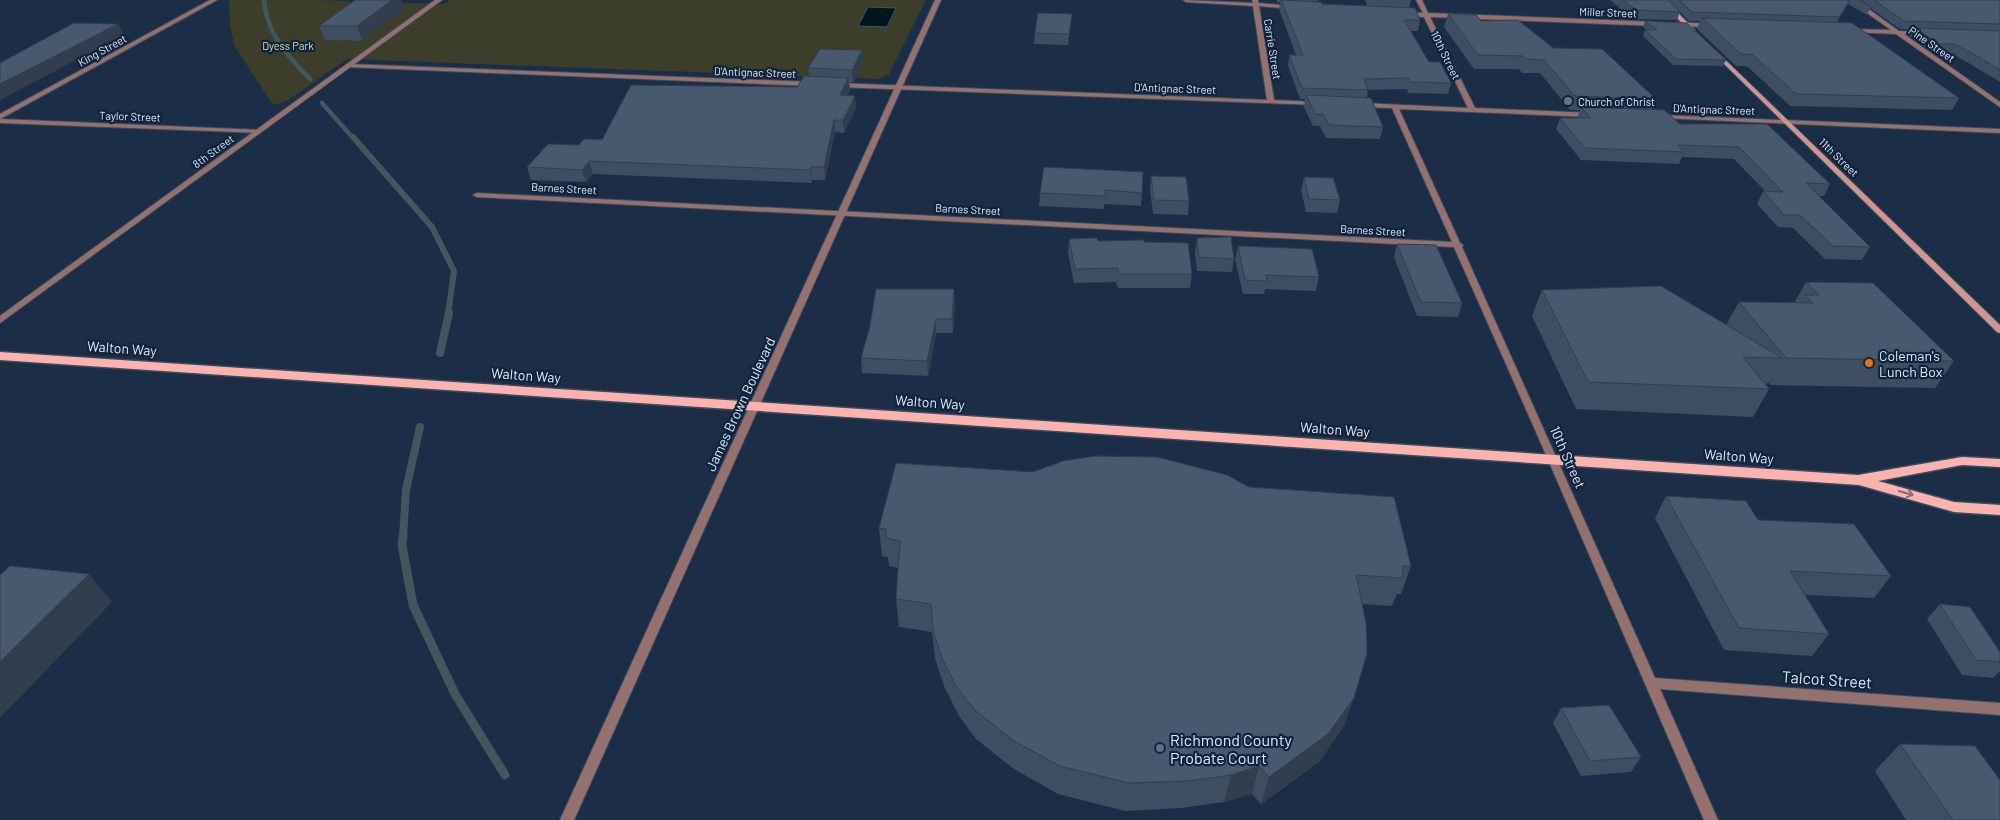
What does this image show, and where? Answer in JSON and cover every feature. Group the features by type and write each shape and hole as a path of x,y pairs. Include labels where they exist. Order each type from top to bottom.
{"main road":[{"path":"1662,0 1702,39"},
{"name":"11th Street","path":"1709,46 2000,330"},
{"name":"Walton Way","path":"0,356 1859,480 1954,507 2000,510"},
{"name":"Walton Way","path":"1859,480 1962,461 2000,463"}],"street":[{"name":"King Street","path":"0,119 214,0"},
{"name":"8th Street","path":"0,320 439,0"},
{"name":"James Brown Boulevard","path":"567,820 938,0"},
{"path":"1186,0 1255,2 1303,8"},
{"name":"10th Street","path":"1419,0 1473,110"},
{"name":"Pine Street","path":"1852,0 2000,105"},
{"name":"Carrie Street","path":"1255,2 1271,102"},
{"name":"Miller Street","path":"1398,14 1716,26"},
{"path":"1841,30 1935,34"},
{"name":"D'Antignac Street","path":"348,66 823,84"},
{"name":"D'Antignac Street","path":"833,85 1328,104"},
{"path":"1357,105 1600,115"},
{"name":"10th Street","path":"1395,107 1459,245 1711,820"},
{"name":"D'Antignac Street","path":"1650,117 2000,131"},
{"name":"Taylor Street","path":"0,119 259,132"},
{"name":"Barnes Street","path":"477,195 1459,245"},
{"name":"Talcot Street","path":"1651,683 2000,709"}],"green space":[{"name":"Dyess Park","path":"229,0 315,0 444,4 450,0 926,0 889,74 879,79 347,59 287,101 273,105 235,47 230,26"}],"water":[{"path":"868,7 896,8 887,27 858,26"}],"building":[{"path":"355,0 392,0 357,26 319,26"},
{"path":"1281,0 1321,2 1322,4 1415,8 1420,20 1404,20 1429,62 1440,62 1451,83 1411,82 1409,78 1364,79 1368,90 1302,88 1289,55 1303,55"},
{"path":"1623,0 1668,0 1680,12 1636,10"},
{"path":"1679,0 1850,0 1839,17 1692,12"},
{"path":"1874,0 2000,0 2000,24 1904,21"},
{"path":"1038,13 1072,14 1069,34 1035,33"},
{"path":"1448,14 1476,15 1481,21 1518,20 1553,48 1602,49 1656,99 1575,96 1544,60 1526,59 1523,56 1478,55"},
{"path":"1702,18 1852,23 1959,98 1796,94 1753,55 1741,54"},
{"path":"1645,21 1687,23 1726,60 1676,59 1645,30 1657,30"},
{"path":"74,23 118,24 0,84 0,63"},
{"path":"1915,28 2000,31 2000,70 1954,44 1938,44"},
{"path":"820,49 862,50 852,70 808,68"},
{"path":"804,76 848,78 840,95 855,96 843,120 834,120 824,167 811,167 810,170 589,161 582,170 527,167 548,144 579,145 584,139 602,140 631,85 797,87"},
{"path":"1306,95 1371,98 1383,127 1329,125 1323,114 1315,114"},
{"path":"1581,107 1664,110 1680,124 1767,124 1830,184 1806,183 1870,247 1833,246 1800,215 1784,215 1763,191 1783,192 1739,147 1678,145 1684,152 1585,148 1560,118 1591,118"},
{"path":"1044,167 1143,172 1142,193 1105,190 1105,196 1040,193"},
{"path":"1151,176 1186,177 1189,201 1154,200"},
{"path":"1304,177 1333,178 1340,200 1309,199"},
{"path":"1231,237 1234,259 1199,257 1197,238"},
{"path":"1097,238 1098,241 1144,240 1144,242 1188,243 1192,274 1119,274 1118,268 1075,269 1069,239"},
{"path":"1397,244 1436,245 1462,303 1421,302"},
{"path":"1238,246 1312,249 1319,277 1266,275 1267,281 1245,280"},
{"path":"1806,282 1873,283 1954,361 1786,358 1739,302 1813,303 1805,295 1819,295"},
{"path":"1661,286 1782,358 1743,357 1769,389 1588,382 1542,290"},
{"path":"876,289 954,289 952,319 936,319 927,361 861,358 870,326"},
{"path":"1095,456 1157,457 1227,475 1249,487 1394,497 1411,566 1403,566 1402,578 1356,575 1366,623 1367,653 1354,698 1328,734 1269,777 1259,766 1231,775 1187,781 1129,783 1060,766 1014,741 976,711 957,688 942,658 933,630 931,604 896,599 900,541 886,538 886,529 879,528 896,463 1033,472 1063,461"},
{"path":"1666,496 1746,501 1758,520 1854,524 1891,576 1790,571 1829,634 1739,628"},
{"path":"10,566 89,574 0,662 0,575"},
{"path":"1940,604 1970,607 2000,652 2000,662 1976,660"},
{"path":"1609,705 1641,757 1590,761 1561,708"},
{"path":"1900,744 1975,746 2000,780 2000,820 1953,820"}],"waterway":[{"path":"264,0 269,24 274,34 286,53 310,79"},
{"path":"322,103 354,139"},
{"path":"353,137 432,227 454,271 448,314"},
{"path":"440,353 449,313"},
{"path":"403,537 406,490 420,427"},
{"path":"403,536 402,545 413,605 455,694 505,775"}],"place":[{"name":"Church of Christ","path":"1568,101"},
{"name":"Coleman's Lunch Box","path":"1869,363"},
{"name":"Richmond County Probate Court","path":"1160,748"}]}
